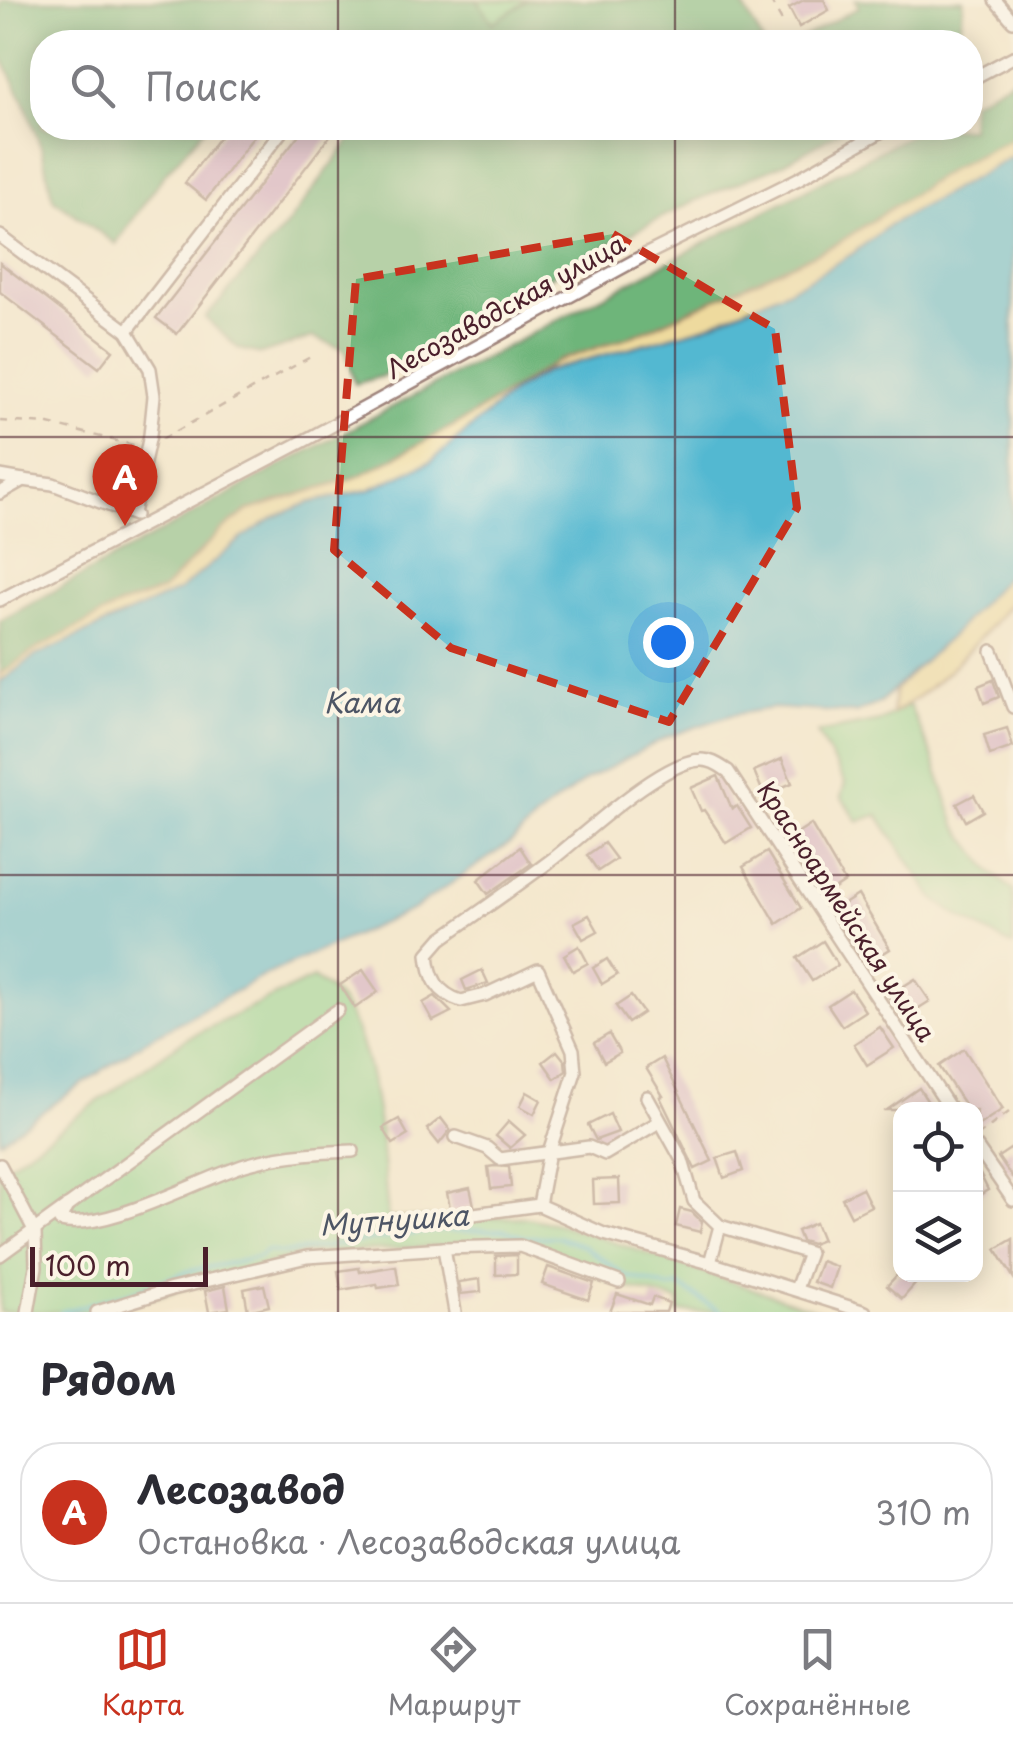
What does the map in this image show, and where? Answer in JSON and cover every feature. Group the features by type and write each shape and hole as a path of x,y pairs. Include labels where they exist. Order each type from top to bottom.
{"street":[{"path":"995,0 1013,21"},
{"path":"983,73 1013,57"},
{"path":"127,331 275,140"},
{"name":"Лесозаводская улица","path":"0,600 645,256 798,180 866,140"},
{"path":"0,236 127,331 150,369 154,396 150,435 133,513"},
{"path":"0,476 54,484 133,513 145,524"},
{"path":"0,493 24,480"},
{"path":"992,651 1013,707"},
{"name":"Красноармейская улица","path":"539,1205 549,1152 575,1072 573,1050 538,970 485,995 461,1000 440,990 430,976 428,954 441,938 552,860 641,788 699,760 715,762 728,771 946,1102"},
{"path":"0,1255 338,1010"},
{"path":"647,1097 682,1160 694,1201 720,1226 809,1253 796,1288"},
{"path":"456,1137 487,1148 500,1159 589,1147 605,1154 659,1122"},
{"path":"69,1202 60,1221 74,1225 247,1164 353,1152"},
{"path":"983,1156 1013,1200"},
{"path":"0,1165 36,1232 36,1268 28,1311"},
{"path":"474,1214 539,1205 604,1234 796,1288 865,1312"},
{"path":"710,1263 720,1226"},
{"path":"98,1312 172,1288 307,1257 444,1248 520,1246 619,1282"},
{"path":"444,1248 455,1312"}],"path":[{"path":"770,0 783,23"},
{"path":"983,1132 1013,1110"}],"highlighted area":[{"path":"613,234 775,329 797,508 669,722 451,648 334,550 356,279"}],"green space":[{"path":"477,0 528,0 493,24"},
{"path":"477,0 493,23 528,0 740,0 756,30 30,30 30,117 0,54 0,3"},
{"path":"855,0 964,0 960,30 818,30 859,7"},
{"path":"1013,78 1013,138 951,169 837,244 642,332 556,362 470,417 359,476 247,511 220,532 162,591 119,606 37,649 0,674 0,621 278,467 900,140 983,140 983,95"},
{"path":"38,140 195,140 164,175 116,244 53,199"},
{"path":"350,140 824,140 783,164 690,203 566,267 383,376 355,384 345,350 313,337 261,354 239,349 205,318 286,226"},
{"path":"909,705 956,825 992,873 1013,890 1013,946 934,899 878,815 858,821 841,797 845,783 817,733 880,721"},
{"path":"313,978 332,992 359,1037 375,1099 388,1218 523,1217 562,1225 823,1312 678,1312 679,1301 621,1286 520,1242 304,1254 102,1312 0,1312 0,1171 187,1038"}],"sand":[{"path":"1013,138 1013,156 890,225 852,254 800,284 704,327 547,371 513,392 432,461 369,490 308,503 241,539 180,590 35,656 0,682 0,674 37,649 119,606 162,591 220,532 247,511 359,476 470,417 556,362 642,332 837,244 951,169"},
{"path":"1013,569 1013,600 942,677 892,714 895,690"}],"water":[{"name":"Кама","path":"1013,156 1013,569 950,637 879,703 856,713 773,708 731,715 667,737 586,780 545,810 513,841 414,909 265,975 145,1041 0,1141 0,682 35,656 180,590 274,517 308,503 369,490 432,461 513,392 547,371 704,327 800,284 852,254 889,225"}],"building":[{"path":"804,0 824,0 829,10 799,27 789,8"},
{"path":"217,140 251,140 206,200 185,183"},
{"path":"295,140 327,140 177,334 156,318"},
{"path":"0,263 113,350 99,368 0,292"},
{"path":"993,680 999,697 984,703 978,686"},
{"path":"1007,728 1013,747 990,755 984,735"},
{"path":"782,759 792,783 764,795 754,771"},
{"path":"718,776 732,809 737,806 751,828 726,843 701,811 691,788"},
{"path":"974,795 983,811 966,821 957,804"},
{"path":"811,824 845,882 822,897 788,839"},
{"path":"604,843 616,859 598,871 587,855"},
{"path":"520,847 531,864 488,894 478,880"},
{"path":"767,852 801,908 777,924 743,867"},
{"path":"858,895 890,949 866,964 832,912"},
{"path":"589,915 598,931 583,939 574,923"},
{"path":"823,941 838,965 812,981 797,958"},
{"path":"579,946 588,963 573,971 564,955"},
{"path":"607,959 617,975 602,984 593,968"},
{"path":"363,970 378,992 355,1008 340,985"},
{"path":"482,970 488,983 466,990 462,980"},
{"path":"915,979 930,1001 903,1018 888,996"},
{"path":"851,990 865,1011 842,1026 828,1005"},
{"path":"435,996 451,1012 433,1021 423,1003"},
{"path":"631,996 643,1013 628,1023 616,1006"},
{"path":"880,1027 894,1048 867,1065 854,1044"},
{"path":"609,1034 620,1053 604,1062 594,1043"},
{"path":"964,1049 1003,1109 983,1122 983,1102 963,1102 939,1066"},
{"path":"557,1051 565,1061 566,1071 555,1079 543,1062"},
{"path":"662,1058 712,1161 695,1169 660,1097 663,1096 646,1068"},
{"path":"919,1088 928,1102 899,1102"},
{"path":"527,1092 541,1100 534,1114 520,1106"},
{"path":"610,1114 618,1132 596,1140 588,1125"},
{"path":"441,1118 450,1130 439,1144 427,1129"},
{"path":"399,1119 408,1135 393,1144 383,1128"},
{"path":"509,1121 525,1135 510,1148 496,1136"},
{"path":"1013,1147 1013,1179 998,1157"},
{"path":"737,1152 743,1171 724,1178 717,1158"},
{"path":"488,1167 509,1167 511,1187 491,1189"},
{"path":"619,1179 620,1203 594,1204 593,1180"},
{"path":"470,1188 474,1205 451,1213 447,1193"},
{"path":"862,1188 871,1206 851,1216 842,1198"},
{"path":"680,1209 692,1212 702,1222 700,1232 676,1226"},
{"path":"815,1223 822,1240 812,1244 801,1241 797,1231"},
{"path":"1013,1239 1013,1277 996,1249"},
{"path":"517,1255 517,1274 496,1275 496,1256"},
{"path":"821,1261 837,1267 830,1288 813,1282"},
{"path":"396,1266 399,1285 341,1290 338,1271"},
{"path":"548,1267 594,1283 588,1300 542,1284"},
{"path":"480,1279 481,1292 461,1294 459,1282"},
{"path":"893,1279 917,1282 902,1299 887,1286"},
{"path":"264,1285 269,1306 248,1311 244,1289"},
{"path":"225,1286 229,1309 209,1312 205,1291"},
{"path":"617,1294 650,1305 653,1297 669,1303 666,1312 610,1312"}],"waterway":[{"name":"Мутнушка","path":"61,1312 189,1271 257,1258 266,1251 283,1253 431,1231 504,1230 524,1237 557,1237 584,1246 626,1276 670,1288 679,1286 721,1312"}],"place":[{"name":"Лесозавод","path":"125,526"}]}
